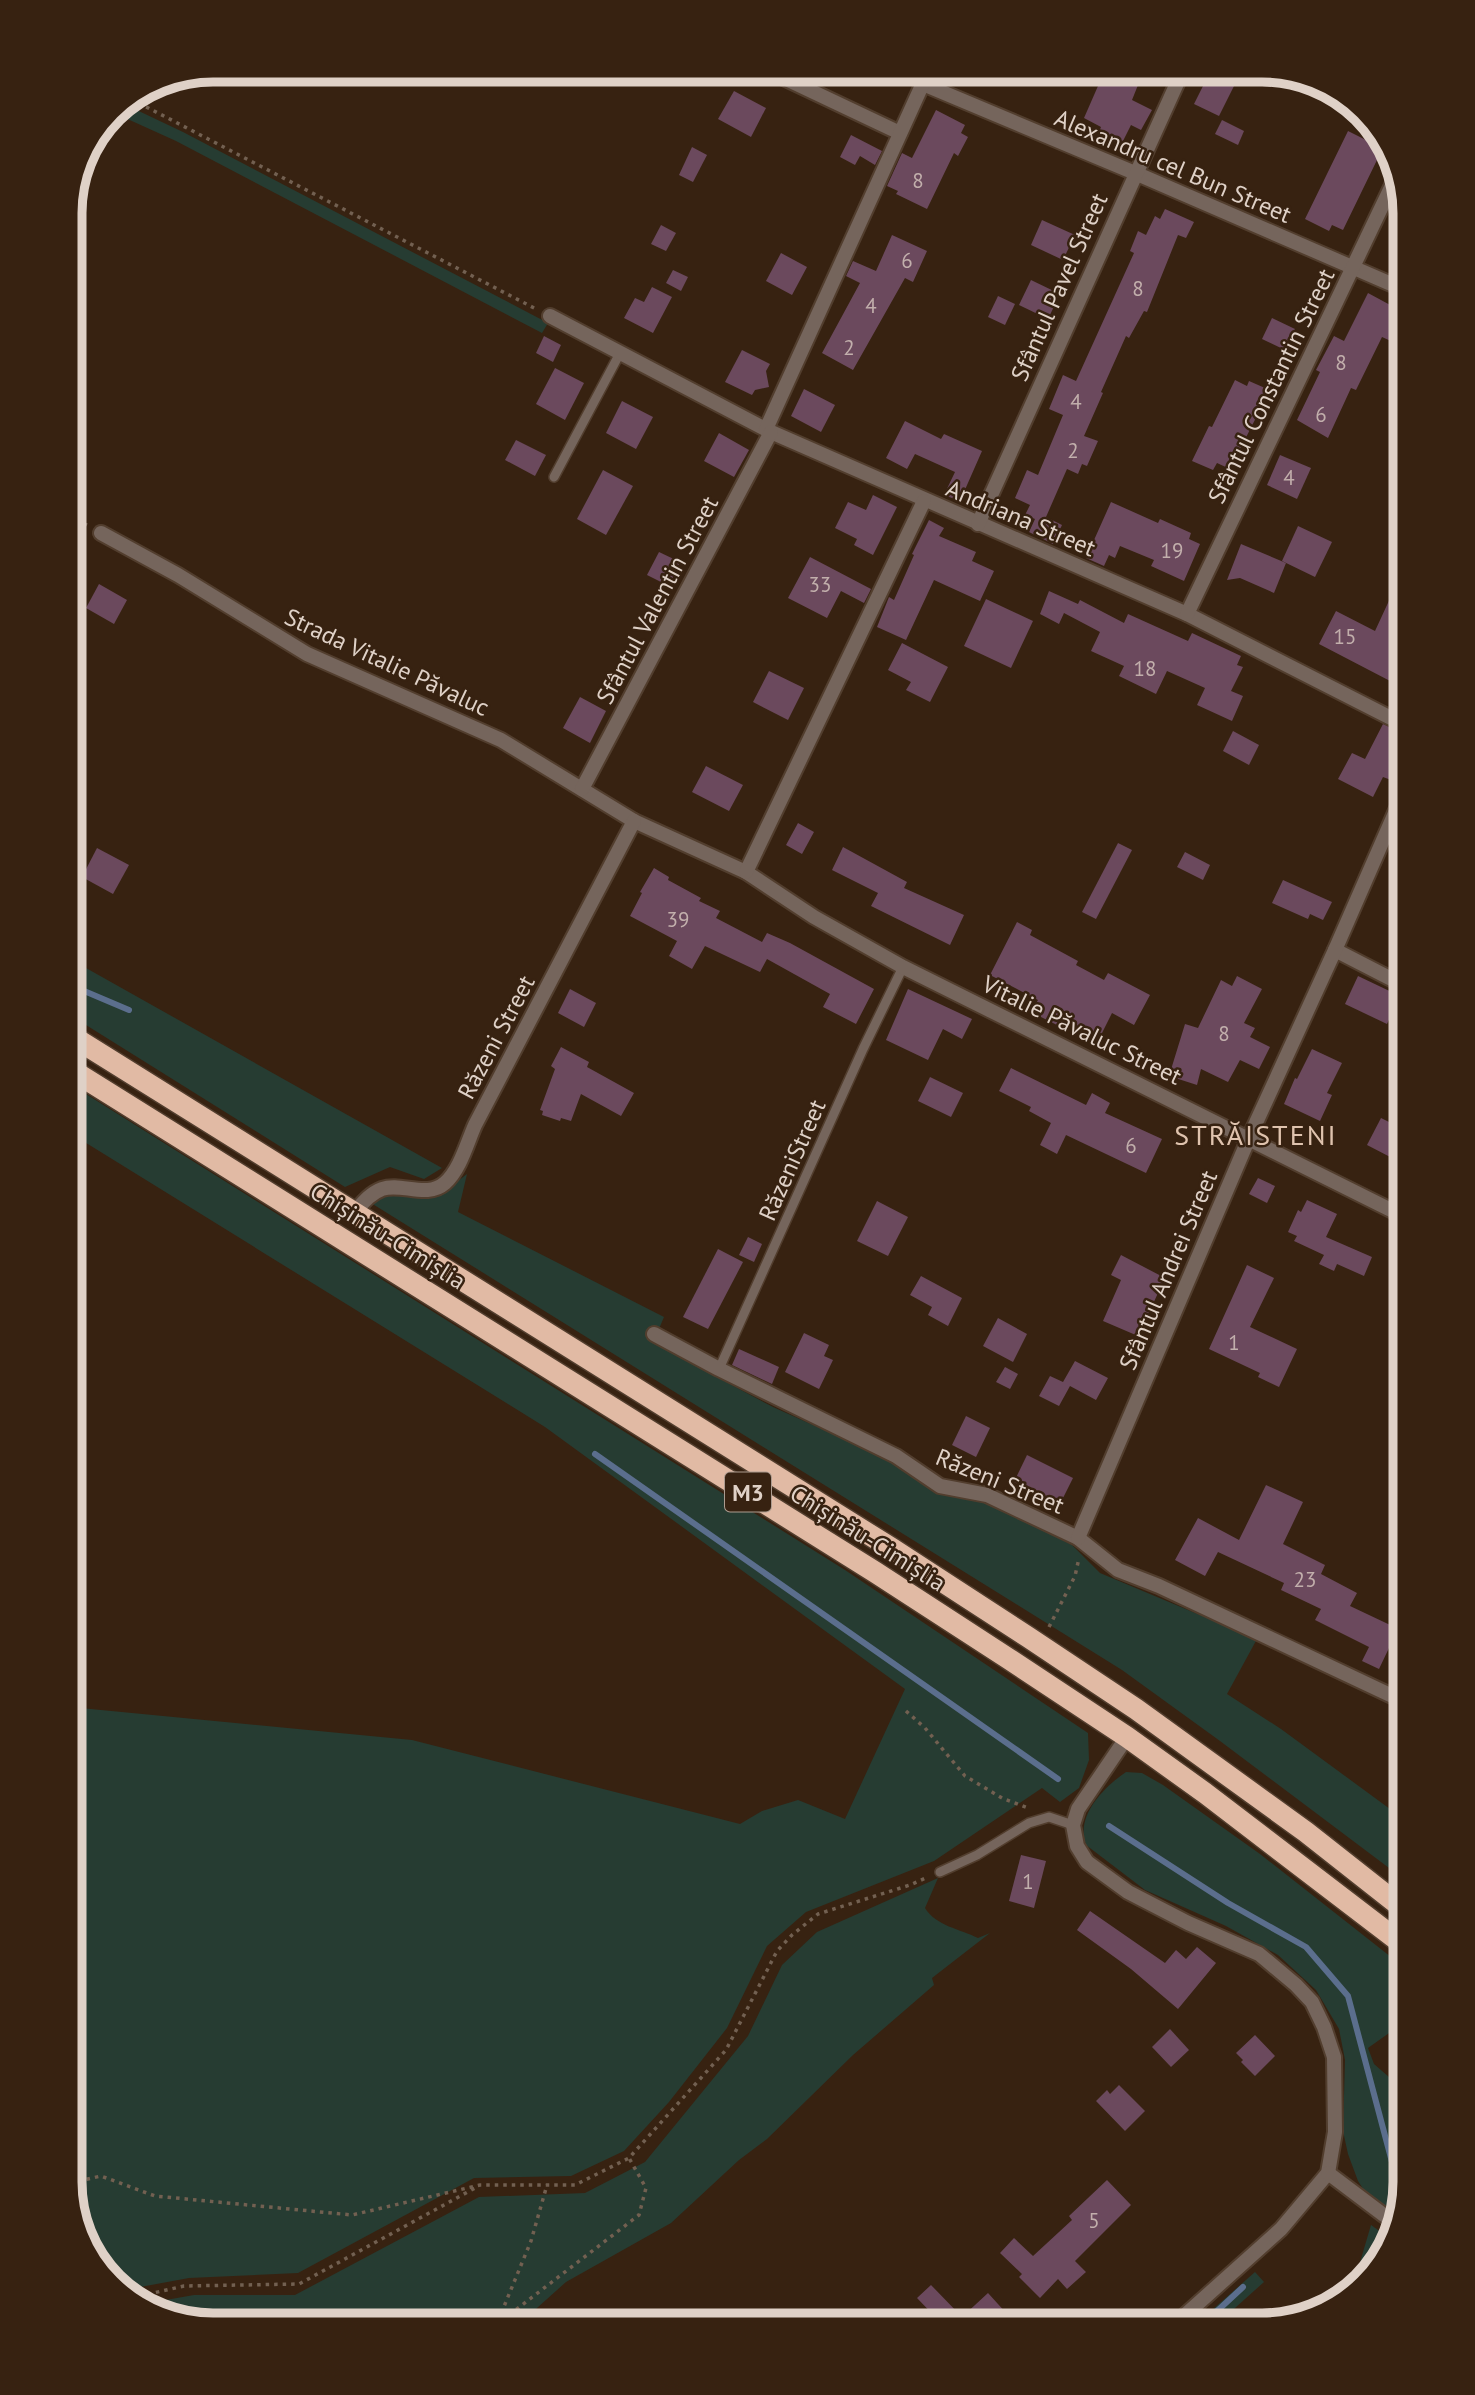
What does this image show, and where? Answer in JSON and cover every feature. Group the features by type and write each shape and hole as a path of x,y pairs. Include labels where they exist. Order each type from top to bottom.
{"highway":[{"name":"Chișinău-Cimișlia","path":"83,1043 891,1548 1040,1645 1136,1709 1295,1824 1393,1901"},
{"name":"Chișinău-Cimișlia","path":"83,1077 875,1572 1127,1737 1290,1856 1393,1937"}],"street":[{"path":"794,83 900,133"},
{"name":"Sfântul Valentin Street","path":"582,789 768,431 923,83"},
{"name":"Alexandru cel Bun Street","path":"939,83 1135,173 1393,285"},
{"name":"Sfântul Pavel Street","path":"978,523 1177,83"},
{"name":"Sfântul Constantin Street","path":"1187,614 1390,189"},
{"name":"Andriana Street","path":"550,316 768,431 1187,614 1393,718"},
{"path":"746,872 924,501"},
{"name":"Strada Vitalie Păvaluc","path":"101,533 178,575 307,654 501,740 582,789"},
{"name":"Vitalie Păvaluc Street","path":"582,789 635,821 746,872 814,917 902,967 1393,1211"},
{"name":"Sfântul Andrei Street","path":"1078,1538 1248,1138 1393,817"},
{"name":"Răzeni Street","path":"353,1213 366,1198 384,1188 428,1191 445,1184 635,821"},
{"path":"1335,950 1393,980"},
{"name":"Răzeni Street","path":"654,1334 719,1370 896,1456 940,1486 987,1495 1078,1538 1118,1570 1159,1586 1393,1696"},
{"path":"1127,1737 1077,1809 1073,1825 1077,1846 1087,1862 1128,1892 1188,1923 1259,1954 1296,1985 1311,2002 1324,2027 1334,2057 1335,2132 1328,2173 1281,2229 1187,2313"},
{"path":"1328,2173 1387,2218"}],"lane":[{"path":"554,477 620,353"},
{"name":"RăzeniStreet","path":"719,1370 902,967"},
{"path":"940,1872 977,1855 1029,1823 1049,1817 1073,1825"}],"path":[{"path":"140,104 550,316"},
{"path":"1040,1645 1075,1576 1079,1560 1078,1538"},
{"path":"906,1711 925,1728 965,1776 1002,1798 1049,1817"},
{"path":"82,2180 101,2176 155,2196 352,2215 480,2185 575,2185 629,2158 726,2050 777,1951 792,1935 818,1914 910,1885 940,1872"},
{"path":"511,2312 639,2215 646,2188 629,2158"},
{"path":"147,2294 184,2286 299,2284 480,2185"},
{"path":"501,2312 531,2241 547,2185"}],"green space":[{"path":"134,109 183,132 548,323 542,333 176,141 124,118"},
{"path":"83,966 442,1168 424,1179 390,1167 345,1187 83,1023"},
{"path":"83,1092 845,1570 1088,1733 1089,1760 1079,1788 1060,1802 1042,1788 934,1861 806,1912 767,1946 727,2028 669,2102 624,2151 571,2176 474,2178 298,2273 189,2278 136,2288 104,2255 89,2224 83,2199 82,1708 412,1740 740,1824 762,1811 798,1800 845,1819 905,1689 545,1427 83,1141"},
{"path":"467,1174 458,1212 664,1317 653,1343 773,1407 895,1462 940,1494 987,1502 1072,1545 1100,1573 1257,1639 1227,1694 1281,1729 1393,1811 1393,1871 1122,1670 371,1203 386,1194 421,1197 445,1191"},
{"path":"1126,1772 1142,1773 1163,1785 1260,1854 1393,1959 1393,2030 1368,2048 1374,2064 1393,2081 1393,2182 1389,2210 1369,2198 1358,2181 1348,2154 1343,2131 1345,2060 1339,2029 1316,1990 1278,1955 1226,1926 1145,1890 1086,1845 1084,1834 1088,1813 1109,1786"},
{"path":"938,1878 925,1908 930,1914 942,1923 978,1938 990,1933 932,1978 934,1985 853,2055 767,2139 739,2160 671,2223 566,2282 532,2312 205,2312 171,2306 160,2301 194,2295 295,2295 479,2197 585,2193 645,2162 748,2036 782,1965 817,1932"},
{"path":"1371,2225 1382,2233 1371,2255 1358,2270"},
{"path":"1255,2272 1264,2282 1229,2313 1209,2313"}],"building":[{"path":"1099,83 1139,83 1132,100 1152,110 1141,130 1131,125 1121,145 1098,134 1101,127 1084,118"},
{"path":"1204,83 1235,84 1219,116 1194,104"},
{"path":"734,91 766,108 751,137 718,119"},
{"path":"936,110 965,125 961,133 968,137 958,156 954,153 927,209 896,194 898,191 887,186 902,153 912,158"},
{"path":"1222,120 1244,131 1238,145 1215,134"},
{"path":"1348,131 1368,141 1369,138 1382,163 1377,160 1343,230 1332,225 1329,231 1305,219"},
{"path":"851,135 882,151 875,165 860,156 855,165 840,157"},
{"path":"692,147 707,155 693,182 679,175"},
{"path":"1165,209 1194,222 1186,238 1178,235 1147,312 1144,311 1129,338 1126,336 1101,392 1103,393 1084,436 1098,441 1087,466 1082,464 1078,474 1067,469 1046,517 1062,525 1053,544 1029,532 1035,519 1025,515 1030,505 1015,498 1027,470 1038,475 1063,415 1049,409 1063,375 1076,381 1134,253 1130,251 1138,231 1146,235 1155,216 1160,219"},
{"path":"1042,220 1075,235 1063,260 1031,245"},
{"path":"661,225 676,233 666,251 651,244"},
{"path":"892,235 927,251 913,282 905,278 853,370 822,353 860,283 846,276 853,261 876,271"},
{"path":"781,253 807,267 792,295 766,281"},
{"path":"673,270 688,277 681,291 666,283"},
{"path":"1031,280 1060,294 1048,319 1019,305"},
{"path":"652,287 672,297 653,333 624,318 635,298 644,302"},
{"path":"1368,293 1393,307 1393,342 1382,337 1356,390 1351,388 1328,438 1297,420 1320,372 1316,370 1334,336 1344,341"},
{"path":"998,296 1015,304 1005,325 988,317"},
{"path":"1272,318 1295,329 1285,350 1262,339"},
{"path":"544,336 561,345 553,362 536,353"},
{"path":"742,350 770,364 766,371 769,387 755,390 752,395 725,382"},
{"path":"555,368 584,383 565,420 536,404"},
{"path":"1235,380 1247,386 1249,381 1265,388 1264,392 1268,394 1230,469 1217,463 1213,470 1192,461"},
{"path":"804,389 835,405 821,432 791,416"},
{"path":"622,401 653,417 636,449 606,433"},
{"path":"905,421 941,439 944,434 982,451 960,501 944,495 955,472 915,454 907,469 886,458"},
{"path":"719,433 749,450 734,477 704,461"},
{"path":"516,440 546,455 535,476 505,460"},
{"path":"1280,455 1311,468 1297,499 1267,485"},
{"path":"603,470 633,486 606,535 577,519"},
{"path":"873,495 897,507 873,555 854,545 857,539 835,528 848,502 866,510"},
{"path":"1111,502 1158,523 1160,519 1191,533 1189,539 1200,544 1184,581 1151,566 1154,560 1120,546 1115,558 1109,555 1104,566 1086,558"},
{"path":"929,520 944,528 939,536 976,552 972,561 994,571 980,601 934,580 906,640 877,627 889,597 894,600"},
{"path":"1298,526 1332,542 1315,577 1282,561"},
{"path":"1241,544 1286,563 1274,593 1240,578 1227,580"},
{"path":"659,552 680,562 669,586 647,575"},
{"path":"810,557 871,589 864,603 841,591 827,618 788,598"},
{"path":"99,584 127,600 114,624 86,608"},
{"path":"1049,591 1078,604 1080,600 1124,623 1128,614 1188,641 1192,633 1241,656 1237,665 1243,667 1231,691 1243,696 1232,721 1197,705 1205,688 1167,671 1156,694 1119,676 1124,666 1091,651 1100,632 1064,613 1059,624 1040,614"},
{"path":"1393,592 1392,682 1319,644 1336,611 1375,631"},
{"path":"986,599 1033,621 1011,668 964,646"},
{"path":"902,643 948,667 930,702 906,690 911,682 888,670"},
{"path":"769,671 804,688 788,720 753,702"},
{"path":"580,697 606,711 590,743 563,728"},
{"path":"1383,724 1393,729 1393,775 1391,780 1383,777 1373,797 1338,779 1352,753 1365,759"},
{"path":"1233,731 1259,745 1249,765 1223,751"},
{"path":"706,766 743,785 729,811 692,792"},
{"path":"798,823 814,832 802,854 786,845"},
{"path":"1118,843 1132,850 1096,919 1082,912"},
{"path":"843,847 907,882 904,888 964,915 950,945 871,906 878,893 832,870"},
{"path":"97,848 129,865 113,894 83,876"},
{"path":"1185,852 1210,865 1203,880 1177,867"},
{"path":"654,868 669,877 668,880 701,898 699,901 720,911 716,918 762,942 767,933 790,943 874,989 856,1024 823,1007 830,994 767,959 760,972 705,946 692,969 669,956 677,941 630,916"},
{"path":"1283,880 1332,902 1323,920 1310,914 1308,919 1272,903"},
{"path":"1017,922 1032,930 1030,935 1078,961 1076,965 1104,980 1108,973 1150,995 1134,1025 1112,1013 1098,1041 1063,1023 1061,1027 1031,1012 1038,1000 990,975"},
{"path":"1237,976 1262,989 1244,1023 1255,1028 1250,1037 1270,1047 1259,1069 1240,1060 1228,1082 1201,1069 1197,1085 1169,1076 1185,1024 1198,1028 1221,980 1232,986"},
{"path":"1358,976 1393,993 1393,1011 1387,1024 1345,1004"},
{"path":"570,989 596,1003 584,1027 558,1013"},
{"path":"908,989 972,1019 962,1039 943,1029 928,1060 886,1040"},
{"path":"561,1047 589,1062 587,1067 634,1093 621,1116 581,1094 571,1121 561,1118 560,1121 542,1115 543,1111 540,1110 555,1069 551,1066"},
{"path":"1312,1049 1342,1063 1327,1093 1332,1095 1320,1121 1284,1104"},
{"path":"1011,1068 1086,1105 1092,1093 1110,1103 1105,1113 1162,1139 1146,1173 1066,1135 1057,1154 1040,1145 1051,1123 1029,1111 1031,1107 999,1091"},
{"path":"930,1077 963,1093 951,1117 918,1101"},
{"path":"1381,1118 1393,1124 1393,1158 1367,1145"},
{"path":"1258,1178 1275,1186 1267,1203 1249,1194"},
{"path":"1307,1200 1337,1214 1326,1237 1372,1257 1364,1276 1337,1264 1334,1271 1319,1264 1324,1255 1294,1241 1297,1236 1288,1232 1298,1210 1301,1212"},
{"path":"877,1201 908,1217 888,1256 857,1241"},
{"path":"748,1237 762,1244 754,1262 739,1255"},
{"path":"718,1249 743,1262 708,1329 683,1317"},
{"path":"1121,1255 1165,1278 1138,1336 1103,1321 1121,1280 1111,1275"},
{"path":"1247,1265 1274,1278 1250,1327 1297,1349 1279,1387 1258,1377 1260,1373 1209,1349"},
{"path":"921,1276 962,1298 948,1326 928,1315 932,1307 910,1295"},
{"path":"998,1318 1027,1334 1013,1362 983,1346"},
{"path":"804,1333 829,1345 824,1356 833,1360 819,1389 785,1372"},
{"path":"739,1349 779,1367 772,1384 732,1365"},
{"path":"1075,1361 1108,1378 1096,1400 1070,1386 1059,1406 1039,1396 1050,1376 1063,1382"},
{"path":"1005,1367 1018,1374 1010,1389 996,1382"},
{"path":"966,1416 990,1428 976,1457 952,1445"},
{"path":"1027,1455 1073,1478 1060,1504 1014,1482"},
{"path":"1266,1485 1303,1502 1283,1544 1325,1565 1321,1574 1357,1593 1350,1606 1393,1626 1393,1650 1389,1648 1379,1669 1362,1661 1369,1647 1315,1620 1321,1609 1281,1590 1284,1583 1218,1552 1205,1576 1175,1560 1198,1518 1239,1540"},
{"path":"1021,1855 1046,1861 1034,1908 1009,1901"},
{"path":"1090,1911 1165,1963 1176,1950 1186,1959 1197,1947 1216,1963 1178,2009 1131,1969 1077,1930"},
{"path":"1170,2029 1189,2050 1171,2067 1152,2047"},
{"path":"1255,2035 1275,2056 1255,2076 1236,2053"},
{"path":"1119,2085 1145,2111 1125,2131 1096,2101 1107,2090 1110,2094"},
{"path":"1107,2180 1131,2205 1075,2261 1086,2272 1067,2289 1058,2279 1040,2298 1019,2277 1022,2274 1000,2253 1014,2238 1033,2256 1072,2220 1069,2216"},
{"path":"931,2285 958,2313 931,2313 917,2298"},
{"path":"988,2293 1006,2313 967,2313"}],"waterway":[{"path":"83,990 129,1010"},
{"path":"595,1454 1058,1779"},
{"path":"1109,1826 1228,1903 1306,1947 1348,1996 1393,2166"},
{"path":"1215,2313 1243,2287"}],"district":[{"name":"STRĂISTENI","path":"1256,1134"}]}
